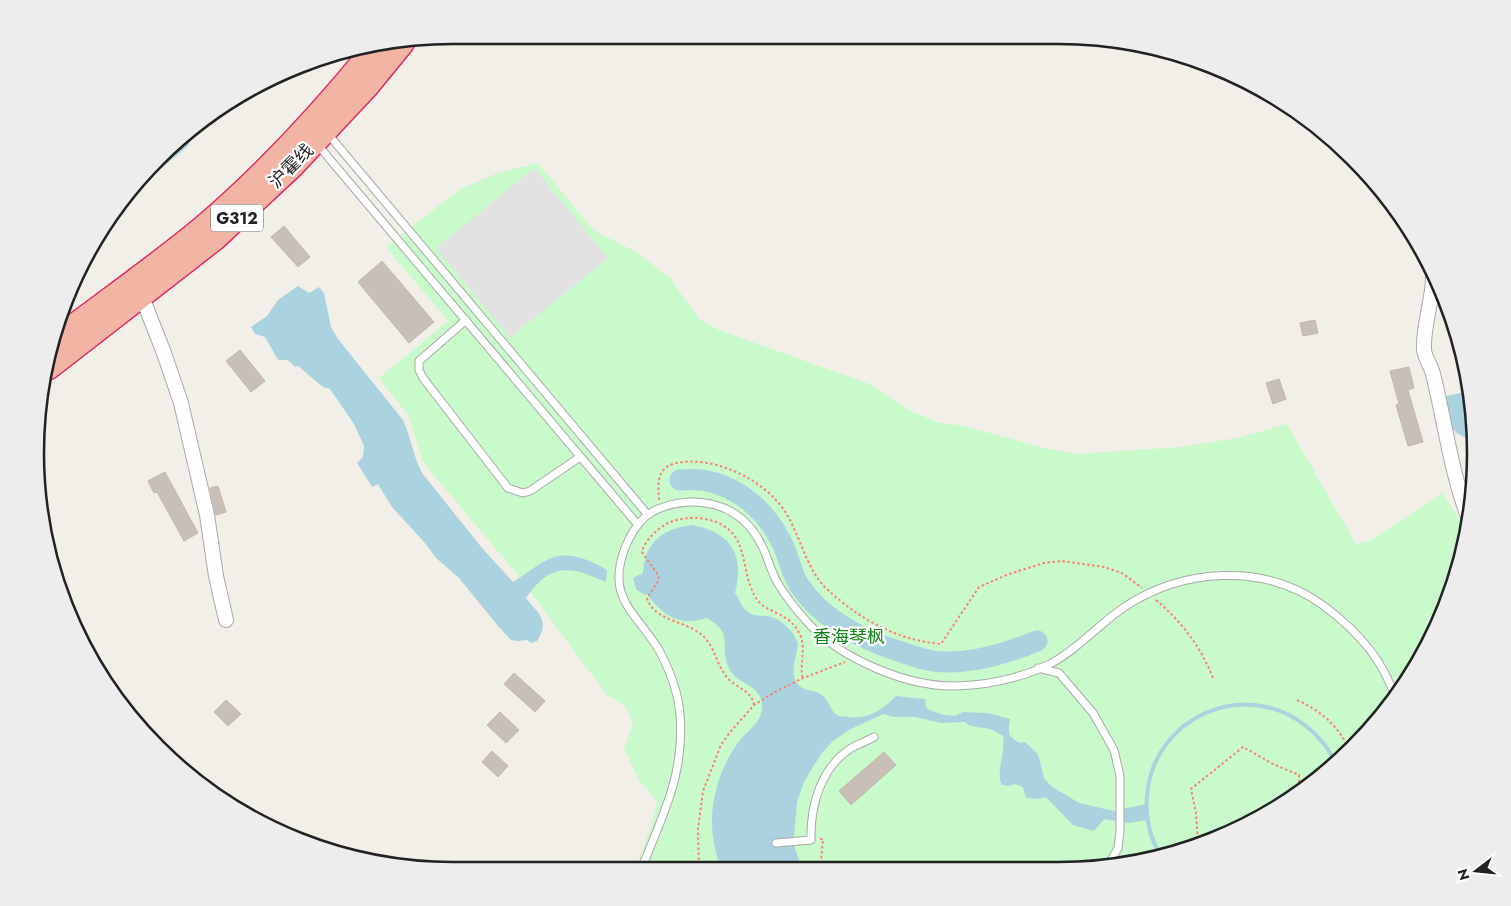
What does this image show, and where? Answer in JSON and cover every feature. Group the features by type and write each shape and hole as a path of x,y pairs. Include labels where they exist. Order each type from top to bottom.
{"highway":[{"name":"沪霍线","path":"61,335 204,226 280,154 314,130 367,87 400,47"},
{"name":"沪霍线","path":"54,364 215,239 293,166 314,130 370,53"}],"street":[{"path":"1433,290 1426,320 1423,351 1433,372 1457,477 1464,501"},
{"path":"142,297 181,402 207,515 216,576 226,620"}],"lane":[{"path":"314,130 466,320 638,524"},
{"path":"314,130 648,515"},
{"path":"466,320 426,353 419,361 419,370 435,395 508,488 522,493 530,491 580,457"},
{"path":"644,862 674,787 678,771 681,735 679,703 670,674 658,649 632,614 620,588 618,576 620,561 630,535 648,515 669,505 702,502 714,504 737,515 756,535 764,549 777,582 800,614 826,640 882,671 906,678 951,686 995,682 1038,668 1063,656 1118,611 1150,592 1184,580 1205,576 1225,576 1262,579 1281,584 1300,591 1318,601 1352,629 1367,646 1383,671 1391,690"},
{"path":"1038,668 1059,673 1093,713 1114,750 1120,776 1120,831 1118,848 1112,859"},
{"path":"776,843 811,840 811,819 815,798 828,772 837,760 851,748 874,738"}],"path":[{"path":"659,509 658,477 664,470 675,464 711,464 739,472 763,488 786,514 810,566 827,589 844,604 891,633 930,643 941,644 978,587 1009,574 1044,563 1062,561 1104,567 1122,573 1150,592 1176,618 1198,646 1213,678"},
{"path":"754,705 749,693 736,686 724,674 705,637 694,629 662,616 649,604 647,598 659,580 658,575 642,552 643,546 649,538 670,522 684,518 708,519 720,524 738,542 752,590 757,600 790,620 800,635 804,650 801,673 803,678"},
{"path":"699,862 698,829 703,791 722,745 737,723 754,705 775,692 832,666 844,664 853,656"},
{"path":"1298,700 1322,713 1336,727 1345,744"},
{"path":"1198,838 1192,789 1243,747 1273,764 1299,775 1299,783"},
{"path":"821,862 823,839"}],"green space":[{"name":"香海琴枫","path":"538,163 593,230 636,252 670,278 699,319 719,330 872,385 908,410 937,422 964,426 1044,448 1077,454 1180,447 1237,438 1287,424 1356,544 1371,540 1443,493 1461,523 1446,585 1425,634 1412,658 1383,702 1366,723 1328,761 1307,778 1263,807 1239,820 1190,841 1138,854 1085,861 638,862 651,826 657,801 639,780 624,749 633,724 625,706 606,694 517,574 423,462 408,415 379,378 448,321 386,247 460,189 498,173"}],"shaded area":[{"path":"534,168 608,258 510,338 436,248"}],"water":[{"path":"192,138 188,146 158,171 183,145"},
{"path":"298,286 309,293 319,287 324,293 331,327 338,339 403,420 422,473 482,548 513,582 544,562 561,556 582,558 607,570 606,582 582,573 562,570 544,578 535,586 526,598 539,613 543,623 541,634 537,641 531,643 527,640 511,640 498,626 459,578 436,558 392,507 378,484 372,487 357,463 363,457 364,446 354,424 330,389 323,387 288,360 278,360 265,337 255,334 251,327 267,316 278,300"},
{"path":"1463,393 1466,437 1459,435 1448,419 1446,396"},
{"path":"692,525 705,528 717,533 732,547 738,567 735,593 742,606 751,614 775,619 791,631 798,644 794,670 797,683 823,696 837,715 863,717 881,709 896,696 925,699 926,707 929,710 944,715 955,716 963,712 988,713 1010,719 1009,733 1020,743 1025,742 1038,754 1044,778 1051,786 1079,803 1114,811 1146,804 1148,820 1128,823 1104,819 1094,831 1073,825 1046,797 1039,799 1026,798 1023,787 1015,784 1002,785 1000,769 1004,742 1003,736 989,729 970,726 965,722 941,723 915,717 894,717 883,714 849,730 833,741 822,753 804,782 797,802 794,838 799,862 719,862 713,838 712,822 716,789 728,759 737,744 754,726 760,716 762,704 756,691 735,676 730,670 725,656 723,633 720,628 706,618 688,621 672,617 659,608 647,594 645,595 636,589 633,578 643,573 644,562 651,545 664,534"}],"building":[{"path":"284,226 310,257 298,267 271,237"},
{"path":"382,261 434,322 409,343 358,282"},
{"path":"1315,320 1318,333 1303,336 1300,323"},
{"path":"240,350 265,381 251,392 226,361"},
{"path":"1409,367 1414,388 1408,390 1423,442 1408,446 1396,405 1399,404 1390,371"},
{"path":"1279,379 1286,399 1273,404 1266,383"},
{"path":"165,472 198,533 184,541 157,492 154,493 148,481"},
{"path":"218,486 226,512 216,515 210,488"},
{"path":"514,673 545,701 535,712 504,684"},
{"path":"226,700 241,714 228,726 214,712"},
{"path":"500,712 519,730 506,743 487,725"},
{"path":"492,751 508,766 498,777 482,762"},
{"path":"884,752 896,765 851,805 839,791"}],"waterway":[{"path":"680,480 712,482 727,487 753,505 774,529 784,548 796,580 808,597 819,609 858,635 919,658 943,662 961,662 983,658 1037,641"},
{"path":"1158,849 1151,836 1147,812 1147,796 1153,768 1166,745 1184,726 1206,713 1230,706 1256,705 1282,712 1306,726 1324,744 1332,757"}]}
